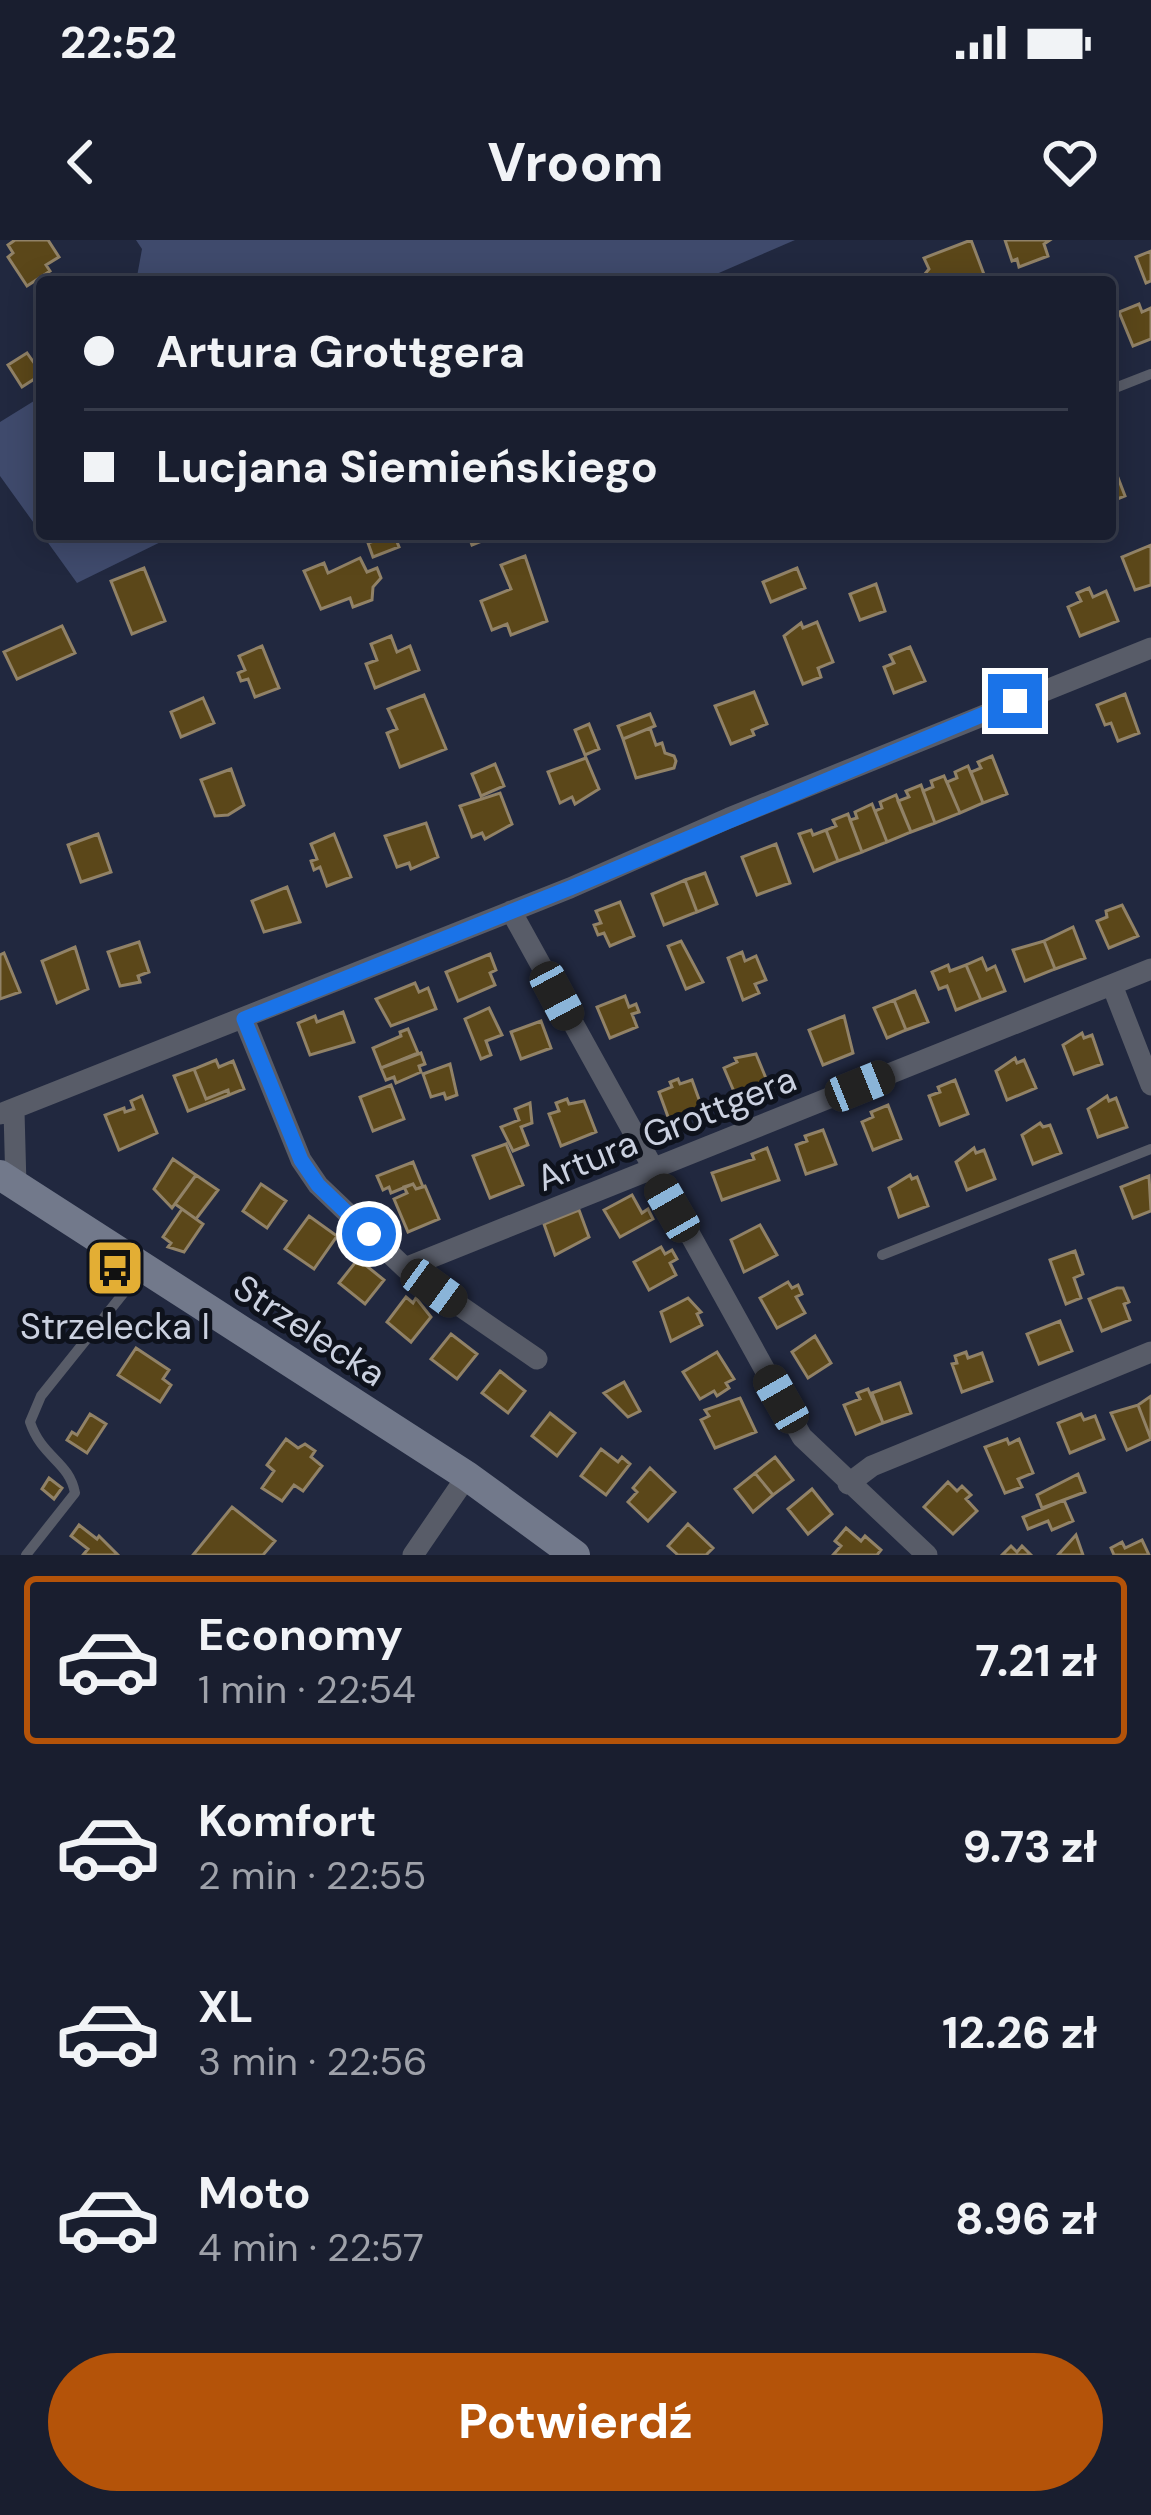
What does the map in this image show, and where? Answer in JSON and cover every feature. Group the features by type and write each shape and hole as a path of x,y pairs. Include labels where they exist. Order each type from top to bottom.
{"street":[{"path":"8,1180 7,1113 1151,648"},
{"path":"511,911 802,1437 927,1555"},
{"name":"Artura Grottgera","path":"405,1268 1151,969"},
{"path":"1112,985 1151,1084"},
{"path":"244,1019 309,1172 405,1268 536,1359"},
{"name":"Strzelecka","path":"8,1180 467,1476 575,1555"},
{"path":"848,1484 872,1466 1151,1352"},
{"path":"413,1555 467,1476"}],"lane":[{"path":"1116,388 1151,374"},
{"path":"882,1256 1151,1149"},
{"path":"26,1555 75,1493 71,1475 38,1446 30,1422 41,1396 143,1269"}],"shaded area":[{"path":"136,240 795,240 712,276 137,276 142,249"},
{"path":"36,400 36,526 0,476 0,422"},
{"path":"46,540 165,540 77,583"}],"building":[{"path":"15,240 48,240 59,257 46,265 50,271 27,286 8,257 13,253 8,245"},
{"path":"971,240 985,276 924,276 929,269 924,258"},
{"path":"1005,240 1050,240 1044,244 1048,256 1019,267"},
{"path":"1151,251 1151,281 1146,283 1136,257"},
{"path":"1139,304 1142,312 1151,308 1151,339 1133,346 1119,312"},
{"path":"27,353 36,366 36,378 22,387 8,365"},
{"path":"1116,472 1125,496 1116,500"},
{"path":"396,540 399,547 373,557 368,543"},
{"path":"1151,545 1151,585 1135,590 1122,557"},
{"path":"525,556 547,621 511,635 507,624 492,630 481,601 511,589 501,565"},
{"path":"360,558 367,572 377,568 381,578 373,587 372,600 353,607 350,598 321,609 304,571 324,563 328,573"},
{"path":"144,568 165,621 132,634 111,581"},
{"path":"797,568 805,588 771,602 763,582"},
{"path":"876,584 885,611 860,620 850,594"},
{"path":"1089,588 1093,597 1106,591 1118,621 1080,636 1068,607 1081,601 1077,593"},
{"path":"817,622 833,662 818,668 821,677 803,684 784,636 801,623 803,628"},
{"path":"62,626 75,653 17,679 4,652"},
{"path":"391,636 397,652 410,646 419,670 375,688 366,664 377,660 371,644"},
{"path":"262,646 279,688 255,697 248,679 241,681 238,673 245,670 239,656"},
{"path":"910,647 925,681 894,693 884,667 894,663 890,655"},
{"path":"754,692 767,724 731,744 715,706"},
{"path":"1125,694 1139,733 1118,741 1097,705"},
{"path":"424,695 446,749 400,767 387,733 397,729 388,709"},
{"path":"203,698 214,723 181,737 171,712"},
{"path":"650,714 655,726 623,739 618,726"},
{"path":"589,724 599,749 585,755 575,730"},
{"path":"650,728 656,745 662,743 665,753 676,761 674,768 636,778 623,739"},
{"path":"992,756 1007,794 983,803 971,772 981,768 978,762"},
{"path":"586,758 599,789 575,804 572,797 560,803 548,772"},
{"path":"495,764 504,786 481,796 472,774"},
{"path":"968,766 983,803 960,813 947,782"},
{"path":"231,769 244,805 228,815 215,816 201,780"},
{"path":"944,776 960,813 935,823 923,791"},
{"path":"921,785 935,823 911,832 898,801 909,797 906,791"},
{"path":"500,793 512,824 485,839 482,833 472,837 460,806"},
{"path":"896,795 911,832 887,842 875,811 882,808 880,802"},
{"path":"872,804 887,842 862,852 850,820"},
{"path":"848,814 862,852 838,861 826,830 836,826 833,820"},
{"path":"426,823 438,857 411,869 409,863 397,867 385,836"},
{"path":"811,830 813,835 826,830 838,861 814,871 799,834"},
{"path":"98,834 111,872 81,882 68,845"},
{"path":"334,834 351,877 327,886 320,867 314,870 311,861 317,859 311,844"},
{"path":"776,844 790,883 757,895 742,857"},
{"path":"705,873 717,904 697,912 685,880"},
{"path":"685,880 697,912 664,925 652,894"},
{"path":"287,887 300,922 264,932 252,901"},
{"path":"620,902 634,936 610,946 594,925 601,923 596,911"},
{"path":"1122,905 1138,936 1109,948 1097,921"},
{"path":"1073,927 1085,958 1055,969 1044,941"},
{"path":"681,941 703,982 686,989 668,946"},
{"path":"1044,941 1055,969 1025,981 1013,950"},
{"path":"139,942 149,972 138,976 140,982 120,986 108,952"},
{"path":"75,947 88,989 57,1003 42,961"},
{"path":"742,952 745,961 756,956 766,980 755,984 759,993 743,1000 728,958"},
{"path":"4,953 20,992 0,999 0,955"},
{"path":"490,954 495,985 458,1001 446,972"},
{"path":"982,958 987,970 995,966 1005,991 981,1000 966,965"},
{"path":"948,965 950,971 966,965 981,1000 956,1010 947,986 939,989 932,972"},
{"path":"415,983 419,992 428,988 436,1009 391,1026 376,999"},
{"path":"915,991 928,1022 906,1030 894,1000"},
{"path":"625,996 629,1007 636,1004 639,1012 632,1014 637,1027 610,1038 597,1007"},
{"path":"894,1000 906,1030 887,1038 874,1008"},
{"path":"489,1008 502,1035 486,1041 491,1055 481,1059 465,1019"},
{"path":"343,1012 354,1042 310,1055 298,1023"},
{"path":"844,1016 853,1053 823,1065 809,1030"},
{"path":"541,1021 551,1048 521,1059 511,1032"},
{"path":"408,1029 418,1053 381,1068 373,1048"},
{"path":"1082,1033 1084,1038 1092,1035 1102,1064 1074,1074 1063,1045"},
{"path":"421,1053 425,1064 419,1066 421,1072 396,1083 394,1077 386,1080 381,1068"},
{"path":"756,1054 770,1088 738,1101 724,1068 737,1062 735,1058"},
{"path":"1015,1058 1017,1063 1024,1060 1036,1088 1007,1100 996,1071"},
{"path":"216,1060 219,1067 233,1061 244,1089 206,1099 194,1069"},
{"path":"450,1064 457,1095 431,1097 423,1074"},
{"path":"194,1069 206,1099 228,1090 229,1095 188,1111 174,1076"},
{"path":"678,1079 680,1084 692,1080 704,1113 671,1125 659,1092"},
{"path":"955,1080 968,1114 940,1125 929,1096"},
{"path":"391,1085 404,1119 373,1131 360,1097"},
{"path":"142,1096 157,1133 119,1150 105,1115 134,1109 131,1101"},
{"path":"1107,1096 1109,1101 1116,1098 1127,1127 1098,1137 1088,1109"},
{"path":"567,1099 569,1104 584,1101 596,1132 561,1146 549,1114 559,1111 556,1103"},
{"path":"530,1103 532,1123 521,1127 528,1145 513,1151 501,1127 519,1120 515,1109"},
{"path":"888,1105 901,1139 873,1150 862,1122"},
{"path":"1040,1123 1050,1125 1061,1153 1033,1164 1022,1135"},
{"path":"823,1130 836,1164 806,1174 796,1145"},
{"path":"506,1144 523,1185 490,1198 473,1156"},
{"path":"767,1148 779,1180 722,1200 712,1173 754,1159 752,1154"},
{"path":"974,1148 976,1153 984,1150 995,1179 967,1190 956,1162"},
{"path":"173,1159 196,1175 172,1208 154,1189"},
{"path":"413,1162 423,1187 416,1189 413,1184 391,1193 389,1187 383,1190 377,1176"},
{"path":"196,1175 218,1190 196,1219 175,1204"},
{"path":"910,1175 917,1177 928,1206 899,1217 889,1188"},
{"path":"1149,1176 1151,1211 1133,1218 1121,1187"},
{"path":"261,1184 286,1201 267,1228 243,1211"},
{"path":"413,1184 416,1189 425,1186 439,1219 408,1232 394,1199"},
{"path":"632,1195 642,1213 648,1209 653,1219 620,1237 604,1210"},
{"path":"182,1209 203,1224 184,1252 168,1247 171,1243 163,1237"},
{"path":"579,1210 589,1237 555,1255 544,1224"},
{"path":"309,1216 337,1236 314,1269 285,1249"},
{"path":"760,1225 777,1255 744,1272 731,1240"},
{"path":"661,1247 665,1254 672,1250 677,1259 670,1263 676,1275 649,1290 634,1262"},
{"path":"1075,1251 1083,1274 1074,1278 1081,1298 1066,1304 1050,1260"},
{"path":"358,1259 384,1280 365,1304 339,1283"},
{"path":"788,1282 792,1288 798,1285 802,1294 796,1297 805,1313 777,1328 760,1298"},
{"path":"1123,1288 1129,1302 1124,1304 1130,1320 1102,1331 1089,1299"},
{"path":"406,1297 413,1303 416,1298 431,1317 411,1342 387,1322"},
{"path":"688,1298 701,1312 697,1314 702,1325 671,1341 661,1312"},
{"path":"1060,1321 1072,1351 1039,1364 1027,1334"},
{"path":"451,1334 477,1354 457,1379 431,1359"},
{"path":"815,1336 831,1363 808,1378 792,1352"},
{"path":"136,1348 169,1370 163,1379 171,1385 160,1402 118,1375"},
{"path":"717,1352 734,1379 717,1396 714,1391 700,1399 683,1372"},
{"path":"966,1352 968,1358 982,1353 992,1381 962,1392 952,1364 957,1363 955,1356"},
{"path":"500,1371 525,1391 508,1413 482,1393"},
{"path":"624,1382 640,1411 628,1417 604,1393"},
{"path":"900,1383 911,1413 883,1423 872,1393"},
{"path":"868,1389 883,1423 856,1434 844,1405 860,1399 857,1393"},
{"path":"1151,1396 1151,1439 1138,1405"},
{"path":"740,1398 756,1432 715,1448 701,1420 709,1416 705,1410"},
{"path":"1138,1405 1151,1439 1127,1450 1111,1413"},
{"path":"550,1413 575,1433 557,1456 532,1436"},
{"path":"90,1414 106,1424 87,1453 67,1440 72,1432 77,1435"},
{"path":"1081,1414 1084,1420 1095,1416 1104,1439 1070,1453 1058,1423"},
{"path":"286,1439 298,1448 305,1444 315,1451 311,1457 322,1466 303,1491 294,1485 282,1501 262,1488 274,1471 267,1465"},
{"path":"1007,1439 1009,1444 1019,1439 1033,1473 1018,1479 1022,1487 1005,1493 985,1447"},
{"path":"601,1449 618,1462 622,1457 630,1464 606,1495 581,1476"},
{"path":"775,1457 793,1480 773,1495 755,1473"},
{"path":"650,1468 675,1492 648,1521 628,1502"},
{"path":"755,1473 773,1495 753,1512 735,1489"},
{"path":"1078,1474 1085,1492 1042,1508 1037,1495"},
{"path":"49,1478 62,1488 54,1499 42,1489"},
{"path":"948,1482 971,1495 966,1499 977,1511 953,1534 924,1507"},
{"path":"812,1489 832,1514 808,1534 788,1509"},
{"path":"1064,1500 1073,1521 1052,1530 1048,1521 1028,1529 1023,1517"},
{"path":"232,1507 275,1541 263,1555 193,1555"},
{"path":"688,1524 713,1548 706,1555 678,1555 668,1546"},
{"path":"79,1525 118,1555 83,1555 88,1549 71,1536"},
{"path":"846,1528 881,1550 877,1555 833,1555 841,1546 835,1541"},
{"path":"1076,1535 1083,1555 1058,1555"},
{"path":"1142,1540 1149,1555 1114,1555 1111,1548 1122,1542 1125,1548"},
{"path":"1011,1546 1017,1552 1022,1546 1031,1555 1002,1555"}],"place":[{"name":"Strzelecka I","path":"115,1268"}],"route":[{"path":"369,1234 318,1185 301,1160 244,1019 1015,701"}]}
